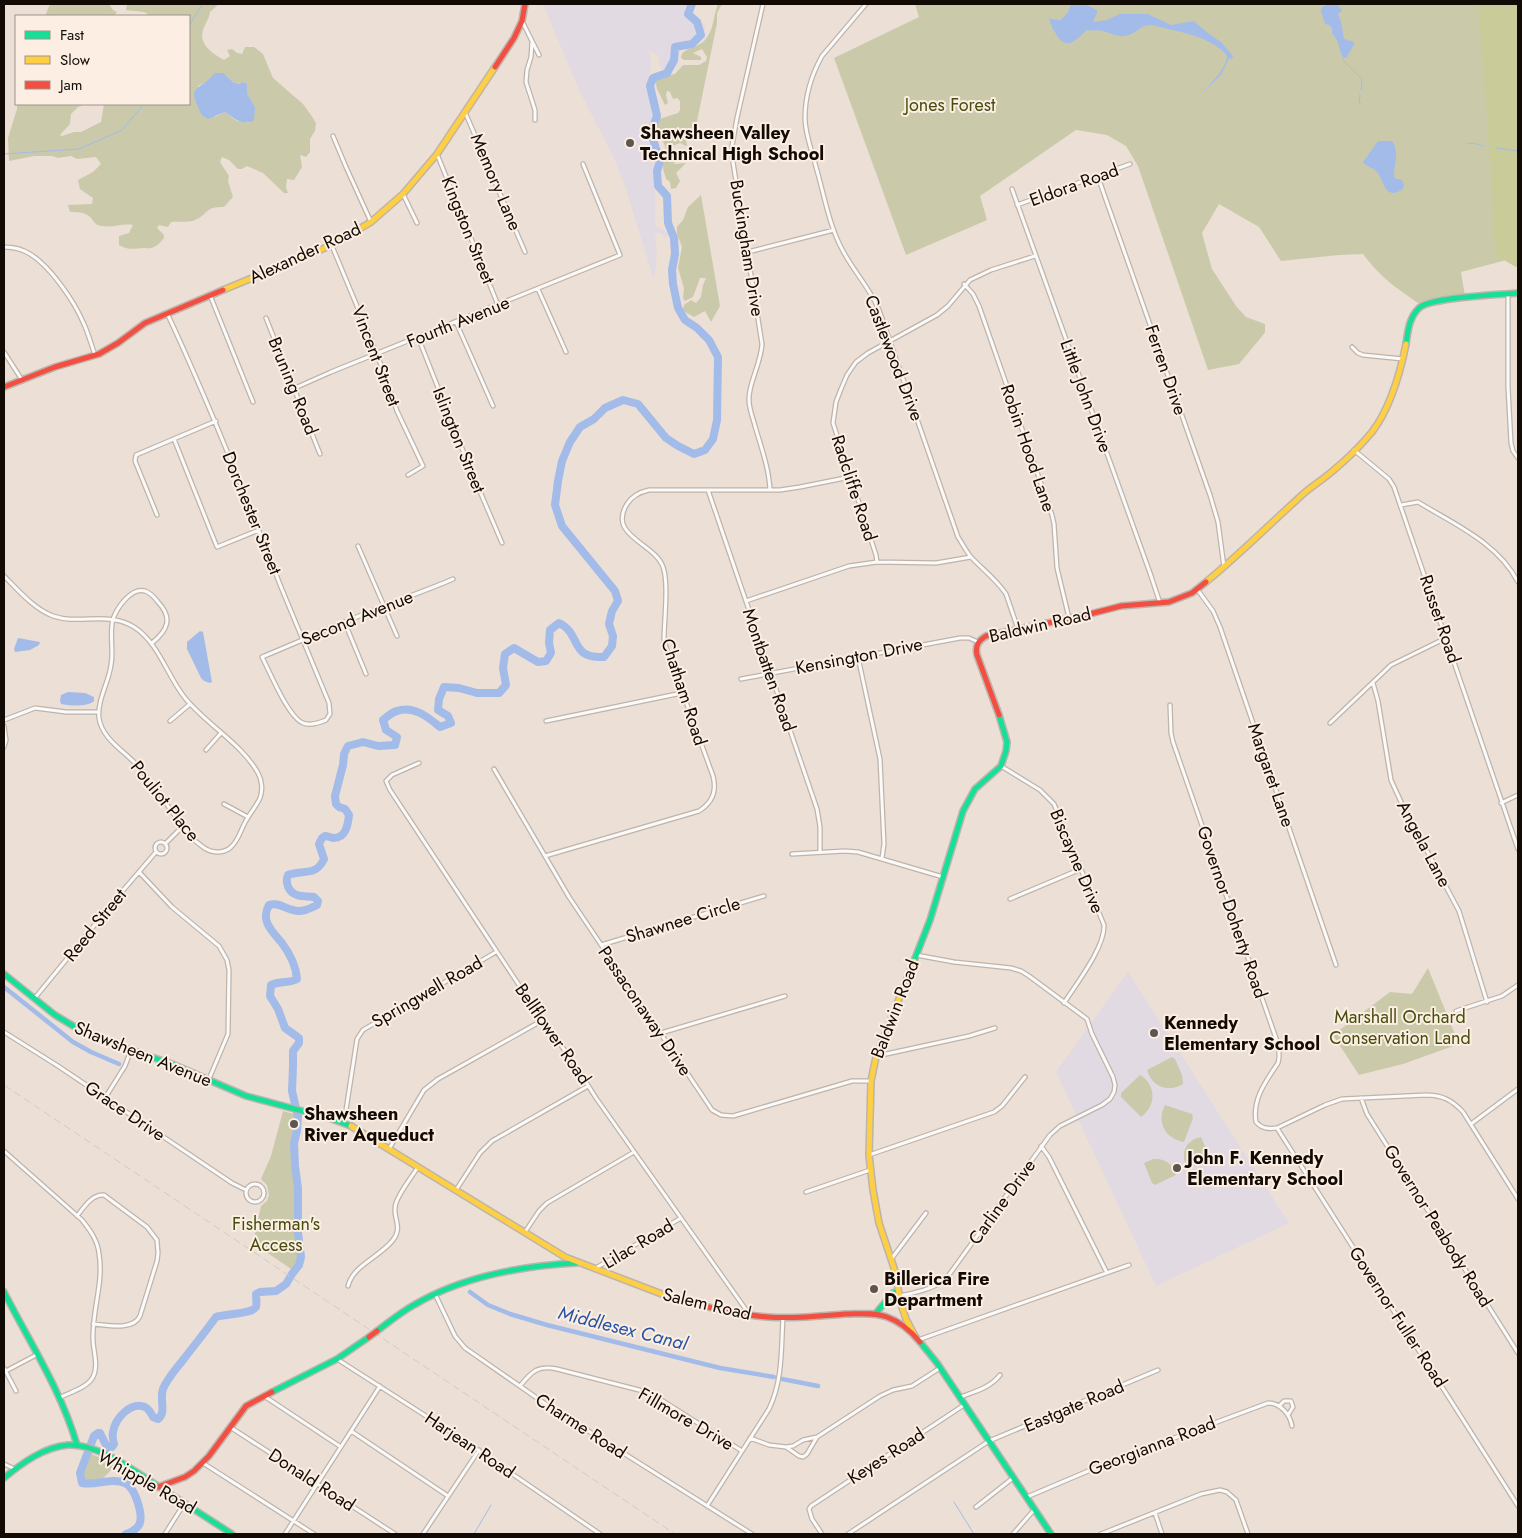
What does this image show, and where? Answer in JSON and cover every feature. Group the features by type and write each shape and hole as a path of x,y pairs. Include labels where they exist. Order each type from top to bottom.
{"street":[{"name":"Alexander Road","path":"4,387 55,367 95,356 113,346 135,329 166,312 332,245 371,222 403,194 437,154 510,43 522,21 525,4"},
{"name":"Buckingham Drive","path":"763,4 737,118 732,156 762,344 760,362 749,393 749,404 767,470 770,490"},
{"name":"Castlewood Drive","path":"866,4 822,56 813,76 805,108 806,128 834,230 848,261 875,299 891,340 955,528 962,544 971,557 1003,589 1018,629"},
{"path":"522,21 539,55"},
{"path":"532,42 526,82 535,110 535,120"},
{"name":"Memory Lane","path":"466,112 525,252"},
{"path":"333,136 371,222"},
{"name":"Kingston Street","path":"437,154 498,305"},
{"name":"Fourth Avenue","path":"295,388 620,255 583,164"},
{"name":"Eldora Road","path":"1017,205 1130,164"},
{"name":"Ferren Drive","path":"1098,177 1210,495 1218,522 1224,567"},
{"name":"Little John Drive","path":"1012,189 1160,603"},
{"path":"403,194 417,223"},
{"path":"748,252 834,230"},
{"name":"Vincent Street","path":"332,245 377,354 397,411 423,466 408,475"},
{"path":"4,247 12,247 30,254 49,272 76,307 84,323 95,356"},
{"name":"Radcliffe Road","path":"877,562 833,423 836,402 847,375 856,362 868,353 937,315 948,306 964,284 977,276 1035,256"},
{"name":"Robin Hood Lane","path":"964,284 973,294 979,306 1052,515 1057,568 1069,618"},
{"path":"538,289 566,352"},
{"name":"Baldwin Road","path":"917,1339 904,1314 898,1293 891,1259 880,1223 870,1170 871,1081 876,1056 930,920 960,820 968,801 978,786 1001,766 1006,751 1006,738 1000,713 978,659 976,648 978,642 986,636 1121,606 1160,603 1179,599 1197,589 1224,567 1304,493 1334,470 1372,432 1386,412 1397,383 1409,324 1420,307 1444,300 1518,292"},
{"path":"1508,294 1510,443 1518,458"},
{"path":"210,295 253,402"},
{"name":"Dorchester Street","path":"166,312 216,422 328,703 330,711 326,720 309,725 304,724"},
{"name":"Bruning Road","path":"266,318 320,454"},
{"path":"456,322 493,406"},
{"name":"Islington Street","path":"418,337 502,543"},
{"path":"1352,347 1363,355 1403,359"},
{"path":"4,352 22,380"},
{"path":"157,515 135,457 138,454 216,422"},
{"path":"174,439 218,547 259,530"},
{"name":"Russet Road","path":"1354,450 1389,479 1394,487 1518,850"},
{"name":"Chatham Road","path":"545,856 694,812 703,808 709,802 714,790 714,780 668,656 664,640 666,586 663,566 653,552 628,533 624,523 624,513 631,499 644,491 770,490 800,487 850,477"},
{"name":"Montbatten Road","path":"708,490 817,809 820,826 820,852"},
{"path":"1401,505 1418,502 1480,540 1504,561 1518,582"},
{"path":"358,546 397,636"},
{"path":"746,601 849,566 877,562 936,563 971,557"},
{"path":"4,576 33,603 49,614 66,618 113,619"},
{"name":"Second Avenue","path":"304,724 296,718 285,703 262,657 453,579"},
{"name":"Margaret Lane","path":"1197,589 1213,611 1220,627 1336,965"},
{"path":"4,720 35,708 66,712 98,712 111,667 113,619 120,606 132,594 142,590 148,592 163,607 168,618 163,631 152,643"},
{"name":"Pouliot Place","path":"98,712 100,725 106,735 138,765 183,826 203,847 213,852 220,852 229,848 234,843 261,796 260,780 252,765 190,704 170,676 152,643 133,627 113,619"},
{"path":"345,623 366,674"},
{"name":"Kensington Drive","path":"740,679 960,638 969,638 978,642"},
{"path":"1330,724 1391,665 1446,638"},
{"path":"858,657 880,759 884,844 882,858"},
{"name":"Angela Lane","path":"1373,683 1378,701 1391,780 1460,911 1487,1002"},
{"path":"546,721 682,693"},
{"path":"170,721 190,704"},
{"name":"Governor Doherty Road","path":"1170,705 1173,742 1279,1047 1280,1058 1260,1092 1255,1119 1258,1125 1263,1128 1277,1128"},
{"path":"4,726 6,740 4,747"},
{"path":"206,750 221,733"},
{"name":"Bellflower Road","path":"419,762 392,775 386,781 390,790 496,952 749,1314"},
{"name":"Biscayne Drive","path":"1001,766 1040,790 1054,804 1101,917 1104,931 1101,943 1064,1003"},
{"name":"Passaconaway Drive","path":"494,769 569,897 712,1110 721,1116 732,1116 852,1081 871,1081"},
{"path":"1501,803 1518,795"},
{"path":"224,804 248,817"},
{"name":"Reed Street","path":"165,844 183,826"},
{"name":"Reed Street","path":"34,998 156,852 157,844 161,842 165,844"},
{"name":"Reed Street","path":"156,852 160,854 165,853 167,849 165,844"},
{"path":"792,854 858,852 944,877"},
{"path":"1010,899 1081,869"},
{"path":"139,872 172,908 219,946 227,960 229,970 228,1034 209,1080"},
{"name":"Shawnee Circle","path":"602,945 764,896"},
{"name":"Springwell Road","path":"344,1123 356,1039 363,1030 496,952"},
{"name":"Carline Drive","path":"898,1293 930,1287 940,1284 946,1279 1057,1128 1107,1102 1113,1093 1115,1083 1087,1020 1029,976 1017,970 916,955"},
{"name":"Shawsheen Avenue","path":"4,974 55,1015 97,1039 167,1062 246,1096 296,1110"},
{"path":"1456,1011 1502,996 1518,985"},
{"path":"661,1033 785,996"},
{"path":"389,1149 428,1086 543,1020"},
{"path":"876,1056 969,1036 995,1028"},
{"name":"Grace Drive","path":"4,1032 232,1183 246,1190"},
{"path":"106,1098 126,1065 131,1050"},
{"path":"869,1154 994,1112 1002,1106 1024,1077"},
{"path":"456,1190 480,1153 492,1141 588,1086"},
{"path":"1471,1124 1518,1089"},
{"path":"1277,1128 1336,1100 1437,1095 1446,1098 1463,1112 1518,1199"},
{"name":"Governor Peabody Road","path":"1361,1098 1367,1114 1518,1353"},
{"name":"Salem Road","path":"296,1110 344,1123 565,1257 678,1300 713,1308 782,1318 876,1313 899,1322 917,1339 940,1368 1051,1534"},
{"name":"Governor Fuller Road","path":"1277,1128 1518,1506"},
{"path":"1042,1146 1107,1273"},
{"path":"4,1151 77,1216 92,1234 100,1256 100,1274 93,1324 94,1375 84,1386 61,1398"},
{"path":"525,1232 539,1211 547,1203 634,1152"},
{"path":"348,1286 352,1275 388,1246 397,1234 395,1206 418,1167"},
{"path":"806,1192 870,1170"},
{"name":"Grace Drive","path":"258,1184 264,1190 264,1196 254,1202 247,1197 246,1190 251,1185 258,1184"},
{"path":"77,1216 94,1197 99,1194 104,1195 147,1227 155,1237 158,1245 157,1261 137,1321 129,1325 93,1324"},
{"path":"891,1259 926,1213"},
{"name":"Lilac Road","path":"594,1269 681,1218"},
{"path":"158,1487 164,1483 187,1476 203,1463 246,1406 337,1359 416,1303 474,1280 510,1271 579,1263"},
{"path":"917,1339 1129,1265"},
{"path":"4,1292 61,1398 71,1422 77,1445 64,1446 45,1452 15,1469 4,1478"},
{"path":"876,1313 893,1293 898,1293"},
{"name":"Charme Road","path":"435,1294 455,1336 465,1348 555,1410 752,1534"},
{"path":"707,1506 768,1408 778,1385 782,1318"},
{"path":"16,1391 4,1370 38,1354"},
{"name":"Harjean Road","path":"337,1359 478,1450 600,1534"},
{"name":"Fillmore Drive","path":"520,1386 528,1375 544,1367 636,1388 663,1401 742,1451"},
{"path":"750,1438 764,1444 793,1446 803,1440 817,1437 880,1396 893,1390 912,1386 940,1368"},
{"name":"Eastgate Road","path":"989,1441 1158,1370"},
{"path":"960,1397 988,1387 1000,1375"},
{"path":"285,1534 380,1386"},
{"path":"264,1396 341,1447"},
{"name":"Georgianna Road","path":"1279,1406 1284,1401 1291,1401 1293,1407 1288,1415"},
{"name":"Georgianna Road","path":"1026,1497 1107,1463 1268,1403 1279,1406 1288,1415 1292,1426"},
{"name":"Keyes Road","path":"822,1534 812,1519 809,1509 811,1506 965,1404"},
{"name":"Donald Road","path":"229,1427 395,1534"},
{"path":"351,1431 448,1496"},
{"path":"786,1447 799,1456 803,1456 807,1454 817,1437"},
{"path":"848,1534 989,1441"},
{"name":"Whipple Road","path":"77,1445 114,1459 232,1534"},
{"path":"423,1534 478,1450"},
{"path":"203,1463 314,1534"},
{"path":"4,1464 15,1469"},
{"path":"976,1507 1013,1478"},
{"path":"1101,1534 1207,1492 1220,1490 1231,1495 1236,1500 1248,1534"},
{"path":"165,1534 185,1503"},
{"path":"1013,1534 1034,1510"},
{"path":"1155,1513 1162,1534"}],"shaded area":[{"name":"Shawsheen Valley Technical High School","path":"543,4 692,4 689,20 706,25 704,33 700,38 680,49 678,65 672,70 667,72 662,70 659,56 649,50 651,65 648,83 660,107 658,110 652,109 656,158 653,184 655,193 655,224 667,232 668,235 665,239 661,233 656,233 655,236 657,254 654,280 626,189 614,158 580,92"},
{"name":"John F. Kennedy Elementary School","path":"1128,972 1289,1223 1156,1286 1056,1072"}],"green space":[{"path":"50,4 109,4 117,12 115,15 45,15"},
{"path":"127,4 219,4 210,12 203,30 203,40 208,48 224,60 230,56 227,50 232,49 242,54 245,47 254,47 263,54 273,78 303,104 316,123 315,131 310,139 310,152 306,157 300,155 302,167 294,180 287,179 286,187 288,193 284,193 263,173 247,166 238,169 229,160 222,157 220,162 229,176 228,181 233,197 224,207 210,209 193,221 171,222 168,227 159,225 157,228 164,235 164,238 155,247 130,249 119,245 119,236 129,233 133,225 101,226 87,215 80,212 70,212 68,205 92,204 93,198 80,189 78,180 93,172 101,164 96,157 77,159 71,156 58,158 34,156 9,161 8,138 17,105 83,105 78,107 71,114 70,124 60,135 62,136 81,132 101,122 104,105 190,105 190,15 148,15 144,12 126,10","holes":["226,76 233,82 240,84 255,107 249,123 237,121 225,112 215,117 198,86"]},
{"path":"718,4 722,4 717,13 717,23 694,136 686,141 686,146 680,143 672,146 674,153 683,159 683,161 675,161 674,164 686,163 676,173 680,181 676,188 671,189 670,182 666,179 663,168 665,146 656,123 659,119 678,113 680,101 677,98 673,99 670,92 667,91 668,103 665,105 657,89 655,79 675,74 683,65 699,65 706,61 707,57 702,49 693,53 701,57 701,60 684,60 681,58 684,52 702,43 708,36"},
{"name":"Jones Forest","path":"915,4 1498,4 1513,251 1503,261 1461,272 1465,296 1418,303 1388,281 1363,254 1281,261 1259,227 1219,204 1202,233 1212,269 1236,306 1246,317 1265,324 1265,332 1239,364 1208,370 1138,166 1126,146 1107,135 1076,130 980,196 987,220 906,255 834,58 919,17"},
{"path":"1478,4 1518,4 1518,266 1516,267 1495,255 1491,172"},
{"path":"701,195 720,306 711,322 705,311 694,317 683,309 684,305 691,300 696,303 701,297 706,278 700,278 693,297 685,301 683,298 684,288 678,268 682,247 677,234 677,227 683,220 688,207"},
{"name":"Marshall Orchard Conservation Land","path":"1428,968 1459,1044 1403,1064 1359,1075 1333,1035 1390,992 1412,994"},
{"path":"1172,1057 1175,1059 1182,1075 1183,1084 1172,1088 1161,1087 1153,1081 1147,1070"},
{"path":"1140,1075 1152,1090 1150,1107 1141,1117 1121,1097 1121,1093"},
{"path":"1165,1105 1192,1114 1193,1118 1184,1142 1172,1137 1164,1129 1162,1111"},
{"name":"Fisherman's Access","path":"283,1111 298,1117 294,1143 298,1188 298,1233 301,1257 299,1265 294,1271 253,1243 261,1206 267,1201 269,1195 267,1185 261,1179 271,1156"},
{"path":"1201,1137 1210,1158 1208,1161 1188,1168 1184,1158 1185,1149 1191,1141"},
{"path":"1153,1159 1168,1162 1176,1175 1155,1185 1152,1183 1144,1163"},
{"path":"89,1453 115,1464 102,1479 93,1483 82,1482 80,1472"}],"water":[{"path":"1071,4 1085,4 1097,10 1093,22 1107,20 1120,14 1148,14 1171,25 1194,21 1222,43 1233,56 1232,59 1229,58 1221,75 1202,93 1218,76 1226,61 1227,55 1214,44 1189,34 1150,25 1125,36 1103,31 1087,30 1075,40 1067,43 1060,39 1054,30 1049,16 1051,19 1061,20 1068,12"},
{"path":"1329,4 1339,6 1342,11 1338,15 1344,39 1354,42 1346,58 1342,56 1337,40 1332,33 1332,28 1325,24 1321,11 1322,7"},
{"path":"215,73 223,73 233,82 247,84 247,94 255,107 254,120 246,123 242,122 225,112 208,119 204,117 194,94 199,86"},
{"path":"1378,141 1392,141 1396,149 1394,176 1402,180 1404,184 1403,189 1397,192 1392,193 1388,191 1376,171 1363,162"},
{"path":"200,631 203,632 212,682 210,683 201,678 187,649 187,642"},
{"path":"18,638 40,642 39,645 30,650 15,652 14,649"},
{"path":"68,692 85,693 94,697 94,701 74,706 61,704 61,695"}],"waterway":[{"path":"190,24 203,4"},
{"path":"126,1534 137,1528 140,1521 138,1502 129,1486 120,1481 82,1483 80,1473 94,1436 100,1433 107,1447 112,1447 114,1444 114,1427 124,1412 134,1407 145,1407 153,1417 158,1419 162,1413 163,1389 172,1374 216,1317 253,1309 256,1307 256,1294 276,1291 286,1284 299,1265 301,1257 298,1233 298,1188 294,1143 298,1117 292,1091 293,1051 299,1043 299,1038 285,1028 278,1009 270,996 271,985 297,979 294,964 282,943 268,925 266,916 269,905 272,904 296,911 317,905 318,901 314,897 299,896 291,892 287,884 287,878 288,875 309,872 321,865 324,859 319,844 322,838 325,836 338,837 346,830 349,815 345,809 336,804 335,796 344,754 348,746 363,742 378,746 395,745 397,737 386,730 383,720 393,712 403,710 414,711 430,719 440,727 451,723 448,716 438,710 439,699 444,687 459,688 477,693 499,693 506,685 503,668 505,654 514,648 538,662 546,661 551,653 549,643 550,630 559,623 571,633 580,650 585,654 593,657 604,657 612,646 613,636 609,624 612,611 618,601 615,591 562,526 555,505 562,461 570,442 580,427 594,419 605,408 623,400 638,404 666,438 694,454 705,450 713,439 717,420 718,357 709,340 697,328 685,320 678,308 672,270 675,254 674,238 668,223 667,196 658,186 657,171 661,158 651,132 657,116 650,86 653,78 667,73 674,60 675,47 692,44 701,35 697,22 688,14 692,4"},
{"path":"1343,57 1343,60 1362,79 1361,90"},
{"path":"1360,94 1359,102 1361,104"},
{"path":"4,154 79,149 122,130 143,105"},
{"path":"1467,144 1473,143 1483,146"},
{"path":"1497,148 1518,151"},
{"name":"Middlesex Canal","path":"4,987 73,1042 119,1064"},
{"name":"Middlesex Canal","path":"470,1292 488,1305 547,1325 720,1368 774,1377"},
{"name":"Middlesex Canal","path":"782,1379 818,1386"},
{"path":"954,1502 974,1534"},
{"path":"474,1534 491,1505"}],"railway":[{"path":"4,1085 675,1534"}],"traffic: fast":[{"path":"1406,344 1413,316 1419,308 1426,304 1451,299 1518,293"},
{"path":"914,961 930,920 963,811 975,789 1001,766 1007,742 999,715"},
{"path":"4,974 55,1015 90,1036 172,1064 246,1096 329,1118 351,1126"},
{"path":"377,1331 414,1305 433,1295 472,1280 513,1270 576,1263"},
{"path":"876,1313 893,1293 898,1291"},
{"path":"4,1292 54,1386 77,1445"},
{"path":"272,1392 337,1359 369,1337"},
{"path":"920,1342 937,1363 1051,1534"},
{"path":"4,1478 26,1461 42,1452 59,1446 80,1446 93,1449 131,1468 232,1534"}],"traffic: slow":[{"path":"223,290 332,245 371,222 403,194 437,154 495,67"},
{"path":"1206,582 1302,495 1331,473 1372,432 1390,401 1406,344"},
{"path":"914,961 876,1057 871,1081 869,1155 879,1223 894,1268 901,1304 916,1338"},
{"path":"351,1126 565,1257 667,1296"}],"traffic: jam":[{"path":"495,67 514,38 522,21 525,4"},
{"path":"4,387 55,367 99,354 145,323 223,290"},
{"path":"999,715 976,649 981,640 986,636 1121,606 1169,602 1192,593 1206,582"},
{"path":"667,1296 730,1312 756,1316 797,1317 877,1314 901,1324 920,1342"},
{"path":"369,1337 377,1331"},
{"path":"158,1487 185,1477 194,1471 209,1456 246,1406 272,1392"}],"place":[{"name":"Shawsheen Valley Technical High School","path":"630,143"},
{"name":"Kennedy Elementary School","path":"1154,1033"},
{"name":"Shawsheen River Aqueduct","path":"294,1124"},
{"name":"John F. Kennedy Elementary School","path":"1177,1168"},
{"name":"Billerica Fire Department","path":"874,1289"}]}
